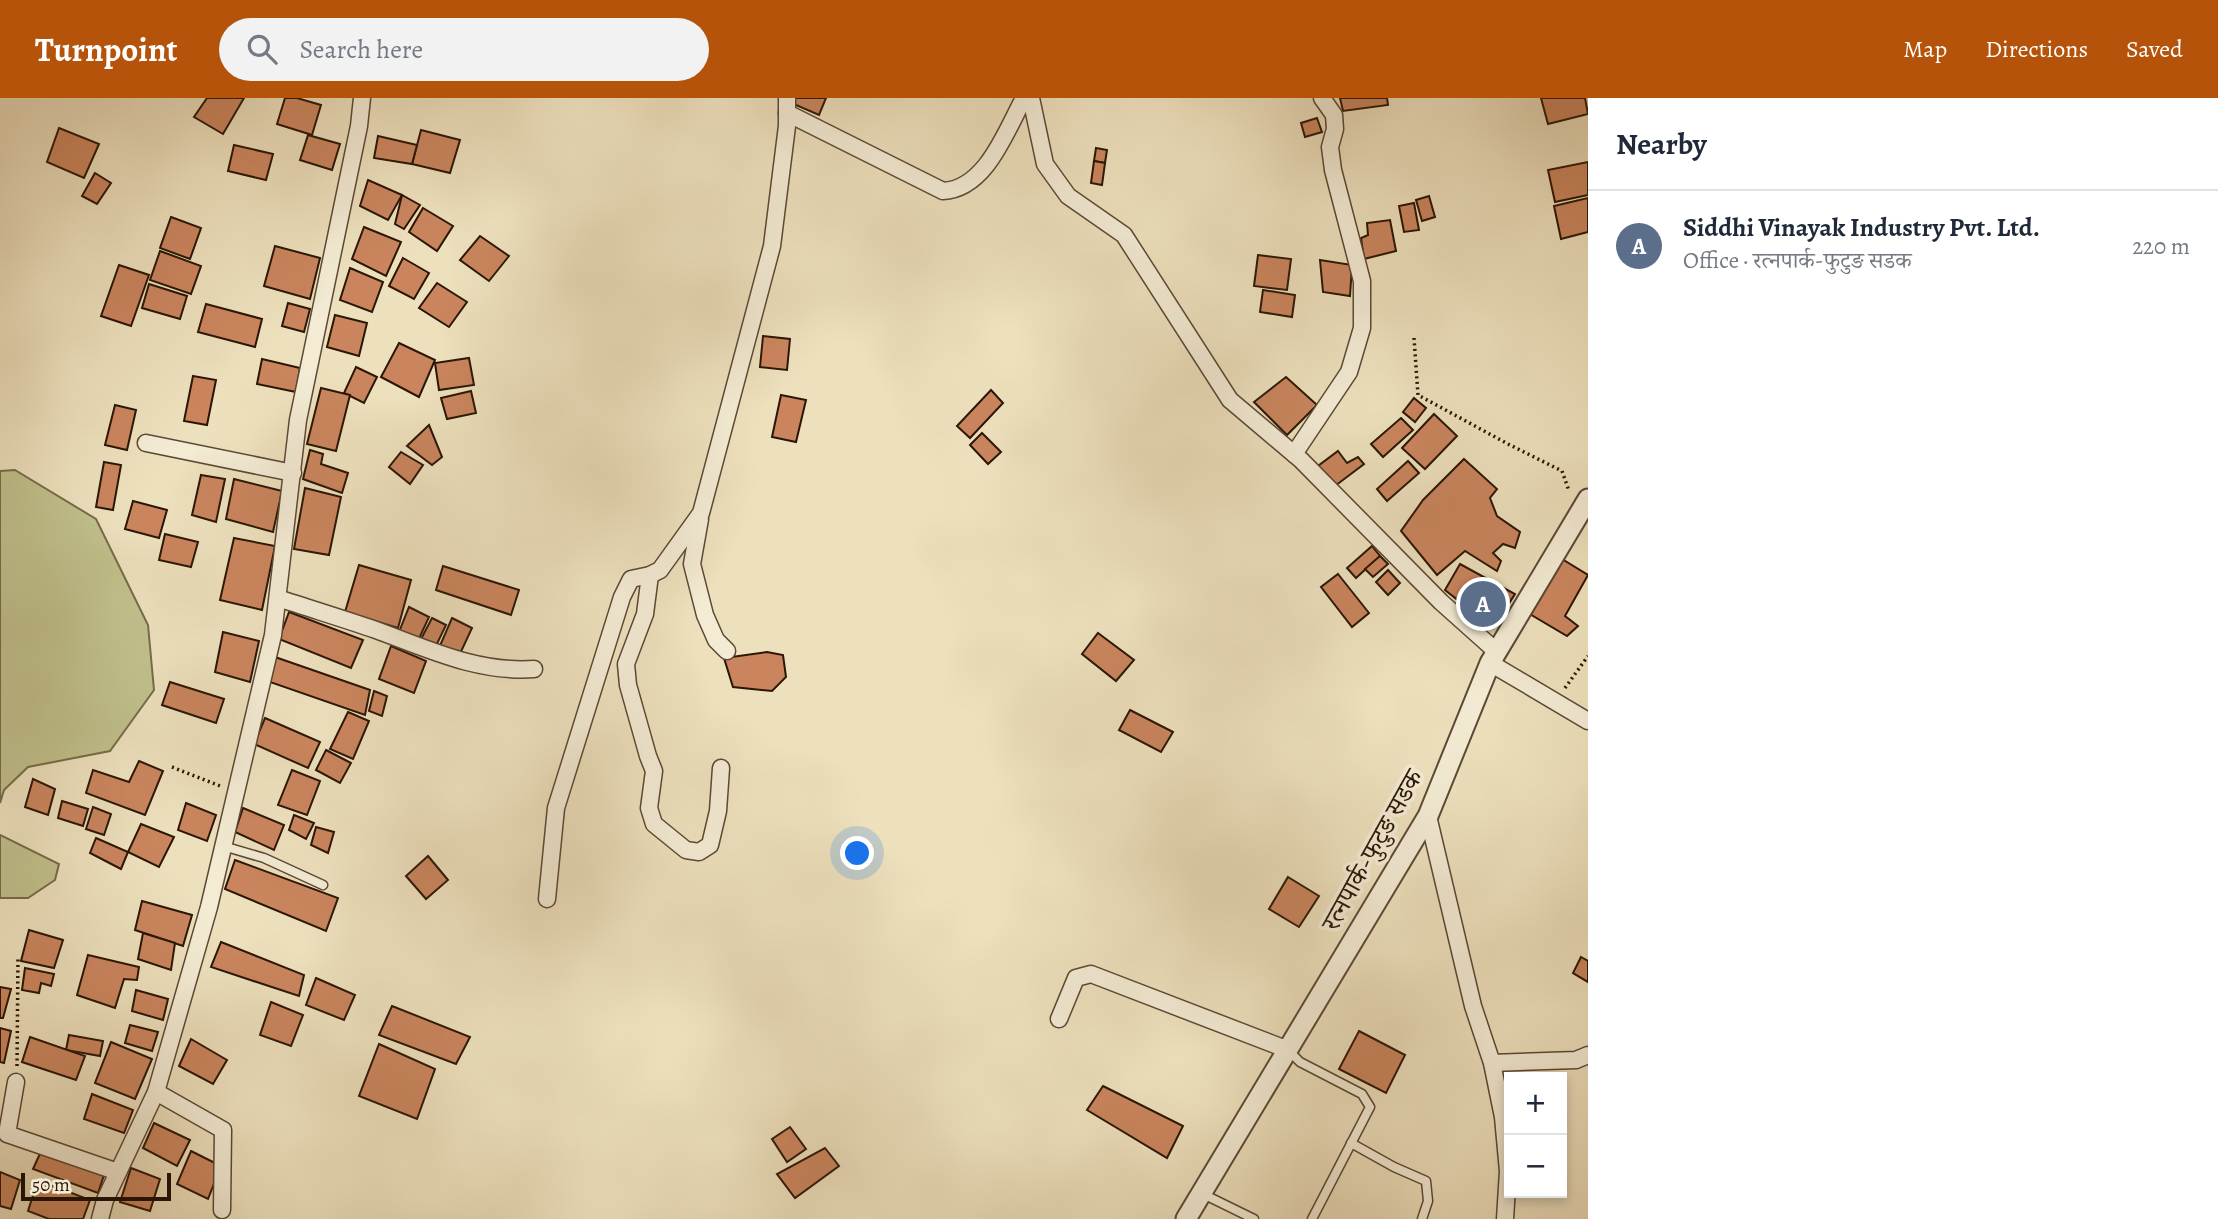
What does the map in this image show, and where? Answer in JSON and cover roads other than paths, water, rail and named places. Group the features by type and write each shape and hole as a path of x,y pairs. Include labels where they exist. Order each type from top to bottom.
{"street":[{"path":"100,1219 105,1200 156,1092 209,907 273,635 298,420 357,139 362,98"},
{"path":"727,651 716,640 705,615 692,564 701,513 772,246 787,106 943,191 957,190 984,171 1024,98"},
{"path":"1031,98 1045,164 1052,175 1068,196 1124,235 1230,400 1294,454 1494,657 1555,702 1588,721"},
{"path":"1294,454 1349,372 1362,328 1362,281 1333,170 1330,147 1335,130 1334,115 1322,98"},
{"path":"146,443 293,473"},
{"name":"रत्नपार्क-फुटुङ सडक","path":"1186,1219 1428,816 1494,657 1588,499"},
{"path":"547,899 556,808 622,597 631,579 660,570 701,513"},
{"path":"650,575 645,614 626,664 628,685 654,771 649,808 654,824 686,850 699,852 710,845 718,811 721,768"},
{"path":"278,598 376,630 448,658 514,670 534,669"},
{"path":"1428,816 1473,1006 1492,1063 1503,1116 1508,1171 1506,1219"},
{"path":"1059,1018 1076,978 1091,974 1286,1049"},
{"path":"1492,1063 1576,1060 1588,1055"},
{"path":"16,1082 7,1134 118,1172"},
{"path":"156,1092 223,1130 222,1210"}],"lane":[{"path":"223,846 264,858 323,885"},
{"path":"1286,1049 1300,1062 1363,1094 1370,1107 1312,1219"},
{"path":"1351,1143 1426,1181 1428,1201 1422,1219"},
{"path":"1200,1192 1254,1219"}],"place":[{"name":"Siddhi Vinayak Industry Pvt. Ltd.","path":"1483,604"}]}
